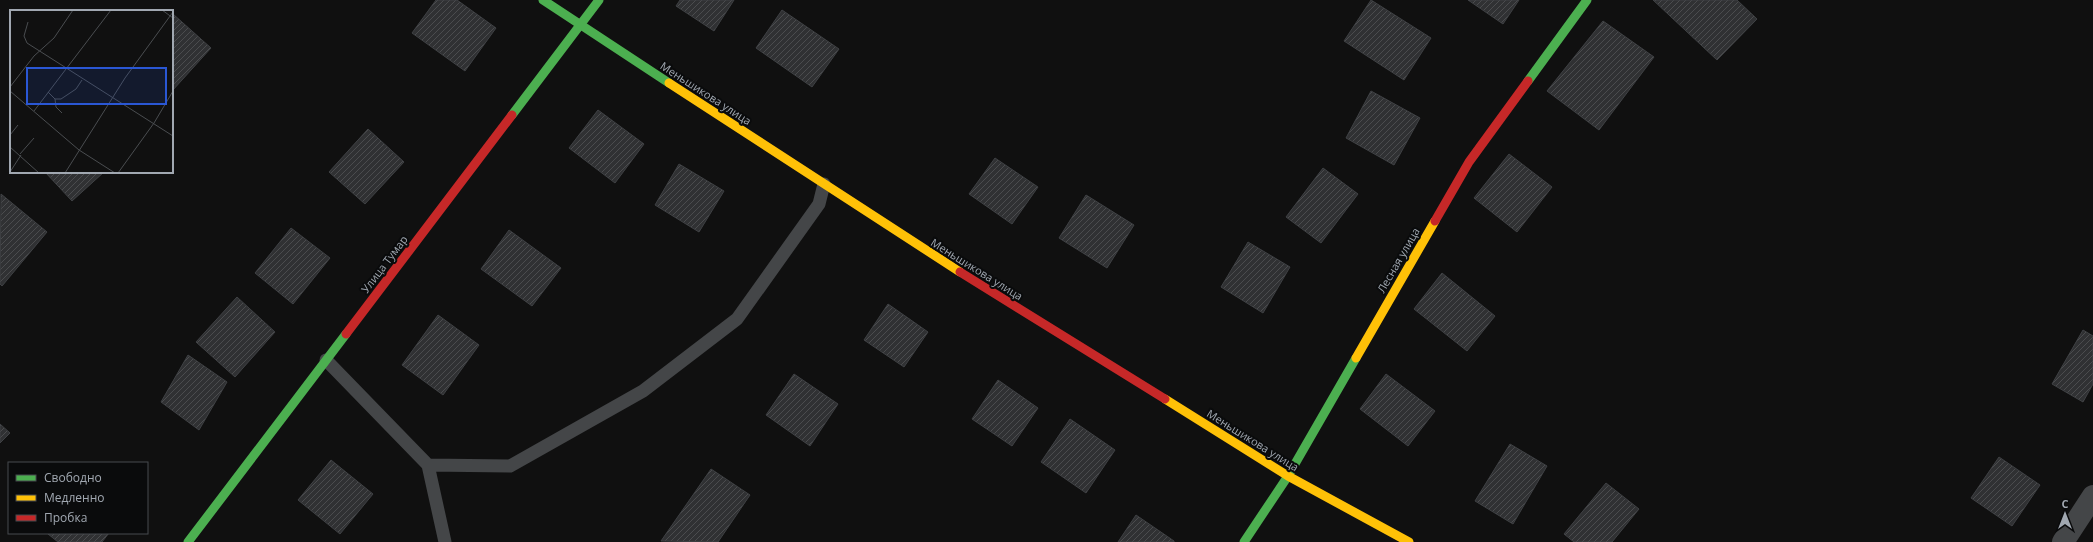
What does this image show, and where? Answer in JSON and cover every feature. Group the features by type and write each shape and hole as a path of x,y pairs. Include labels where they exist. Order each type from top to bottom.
{"street":[{"name":"Меньшикова улица","path":"543,0 908,240 1288,476 1409,542"},
{"name":"Улица Тумар","path":"188,542 599,0"},
{"name":"Лесная улица","path":"1244,542 1288,476 1469,162 1587,0"},
{"path":"2063,542 2093,496"}],"lane":[{"path":"428,465 510,466 643,391 738,319 819,204 824,184"},
{"path":"326,360 428,465 445,542"}],"building":[{"path":"436,0 457,0 496,28 465,71 412,33"},
{"path":"680,0 734,0 714,31 676,6"},
{"path":"1371,0 1431,38 1404,80 1344,41"},
{"path":"1468,0 1519,0 1503,24"},
{"path":"1653,0 1737,0 1757,19 1717,60"},
{"path":"782,10 839,49 812,87 756,48"},
{"path":"173,14 211,48 173,90"},
{"path":"1603,21 1654,57 1599,130 1547,91"},
{"path":"1371,91 1420,118 1394,165 1346,138"},
{"path":"598,110 644,144 615,183 569,148"},
{"path":"368,129 404,162 365,204 329,172"},
{"path":"1509,154 1552,187 1517,232 1474,198"},
{"path":"995,158 1038,187 1012,224 969,194"},
{"path":"679,164 724,191 699,232 655,205"},
{"path":"1323,168 1358,194 1321,243 1286,217"},
{"path":"46,173 103,173 72,201"},
{"path":"1,194 47,232 2,286 0,284"},
{"path":"1086,195 1134,225 1107,268 1059,238"},
{"path":"291,228 330,258 293,304 255,273"},
{"path":"509,230 561,268 532,306 481,269"},
{"path":"1248,242 1290,267 1263,313 1221,287"},
{"path":"1442,273 1495,316 1467,351 1414,309"},
{"path":"237,297 275,332 235,377 196,342"},
{"path":"888,304 928,332 904,367 864,340"},
{"path":"438,315 479,345 443,395 402,365"},
{"path":"2083,330 2093,336 2093,384 2083,402 2052,384"},
{"path":"188,355 227,382 199,430 161,402"},
{"path":"794,374 838,404 810,446 766,415"},
{"path":"1386,374 1435,411 1408,446 1360,409"},
{"path":"998,380 1038,408 1012,446 972,419"},
{"path":"1070,419 1115,450 1086,493 1041,462"},
{"path":"0,424 10,433 0,443"},
{"path":"1510,444 1547,466 1513,524 1475,501"},
{"path":"1999,457 2040,485 2012,526 1971,498"},
{"path":"331,460 373,494 340,534 298,500"},
{"path":"711,469 750,495 718,542 661,541"},
{"path":"1606,483 1639,509 1612,542 1574,542 1564,534"},
{"path":"1136,515 1174,541 1174,542 1118,542"},
{"path":"48,534 108,534 102,542 58,542"}],"traffic: fast":[{"path":"543,0 669,83"},
{"path":"512,115 599,0"},
{"path":"1528,81 1587,0"},
{"path":"188,542 346,334"},
{"path":"1244,542 1288,476 1356,358"}],"traffic: slow":[{"path":"669,83 960,272"},
{"path":"1356,358 1435,221"},
{"path":"1165,399 1288,476 1409,542"}],"traffic: jam":[{"path":"1435,221 1469,162 1528,81"},
{"path":"346,334 512,115"},
{"path":"960,272 1165,399"}]}
